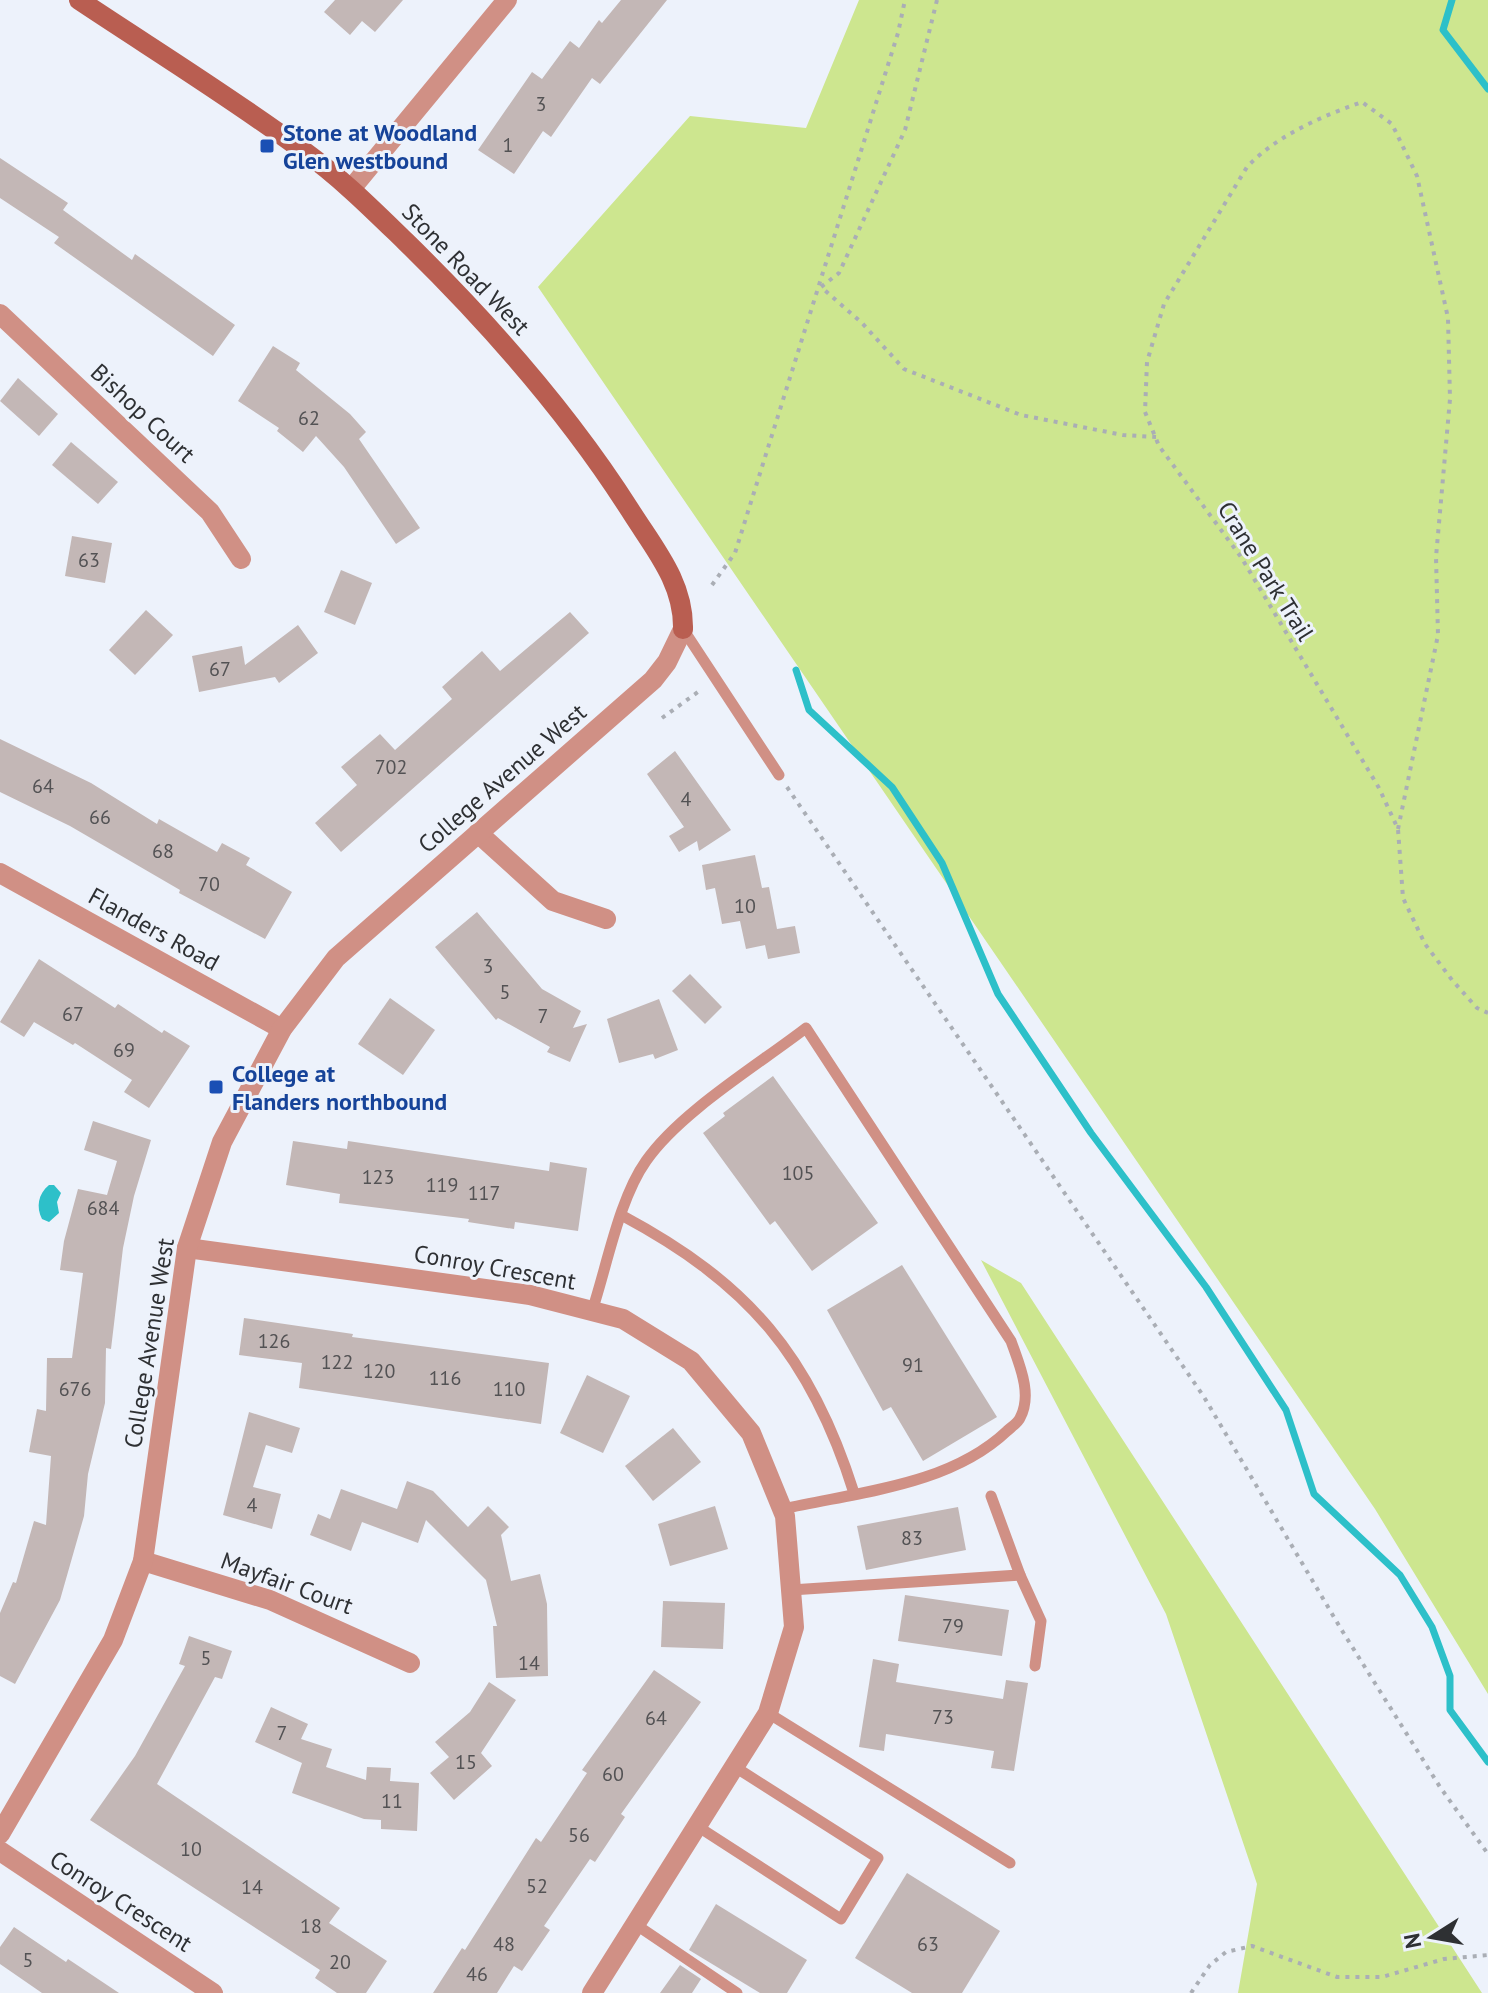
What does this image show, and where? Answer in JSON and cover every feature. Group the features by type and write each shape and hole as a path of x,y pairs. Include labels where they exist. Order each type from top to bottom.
{"main road":[{"name":"Stone Road West","path":"79,0 248,112 351,189 445,280 516,357 608,475 676,583 683,608 683,629"}],"street":[{"path":"351,189 507,0"},
{"name":"Bishop Court","path":"0,314 210,512 241,559"},
{"name":"College Avenue West","path":"0,1834 113,1640 143,1561 187,1248 222,1142 282,1029 336,958 653,680 667,662 683,629"},
{"path":"478,833 553,901 606,919"},
{"name":"Flanders Road","path":"0,873 282,1029"},
{"name":"Conroy Crescent","path":"187,1248 530,1295 623,1319 691,1361 751,1433 783,1509 794,1627 768,1713 592,1993"},
{"name":"Mayfair Court","path":"143,1561 270,1600 410,1663"},
{"name":"Conroy Crescent","path":"0,1851 213,1993"}],"lane":[{"path":"683,629 779,775"},
{"path":"592,1311 644,1163 667,1134 806,1028 1011,1341 1025,1382 1020,1418 997,1441 963,1462 927,1476 783,1509"},
{"path":"623,1216 679,1246 731,1287 777,1334 813,1390 839,1444 854,1493"},
{"path":"991,1496 1020,1575 1041,1621 1035,1666"},
{"path":"791,1590 1020,1575"},
{"path":"768,1713 1010,1863"},
{"path":"697,1826 841,1919 878,1858 735,1767"},
{"path":"635,1924 737,1993"}],"path":[{"path":"712,585 735,553 821,287 898,33 905,0"},
{"path":"821,287 839,273 905,130 937,0"},
{"name":"Crane Park Trail","path":"1398,829 1356,745 1321,695 1241,557 1156,437 1145,412 1147,362 1164,304 1247,167 1262,152 1331,113 1362,102 1392,124 1417,176 1448,318 1450,399 1436,557 1438,635 1398,829 1403,898 1425,944 1477,1008 1488,1013"},
{"path":"821,287 862,323 904,369 1021,415 1123,435 1156,437"},
{"path":"662,718 716,678"},
{"path":"779,775 1189,1373 1349,1642 1440,1787 1488,1854"},
{"path":"1191,1993 1210,1965 1226,1952 1252,1946 1337,1977 1382,1977 1444,1959 1488,1955"}],"green space":[{"path":"859,0 1488,0 1488,1694 1375,1509 538,287 690,116 806,128"},
{"path":"981,1260 1021,1283 1482,1993 1238,1993 1257,1884 1166,1614"}],"water":[{"path":"49,1185 54,1185 61,1193 57,1202 59,1213 49,1222 42,1219 39,1205 42,1192"}],"building":[{"path":"335,0 403,0 375,32 362,21 350,35 324,12"},
{"path":"621,0 667,0 600,84 592,78 551,137 543,131 514,174 478,150 532,72 542,79 570,41 579,48 599,20 602,23"},
{"path":"0,158 68,203 63,210 132,260 135,254 235,325 213,356 54,243 59,237 0,198"},
{"path":"273,346 300,363 296,370 350,414 366,432 359,439 420,528 396,544 344,467 316,436 303,452 277,431 279,428 238,401"},
{"path":"18,378 58,414 39,436 0,401"},
{"path":"71,442 118,482 98,504 52,465"},
{"path":"72,536 112,543 105,583 65,576"},
{"path":"341,570 372,583 355,625 324,612"},
{"path":"146,610 173,635 135,675 109,650"},
{"path":"570,612 589,633 341,852 315,823 357,785 341,767 380,734 395,750 452,699 442,687 482,651 500,671"},
{"path":"298,625 318,653 279,683 275,677 199,692 192,656 242,646 245,665"},
{"path":"0,739 91,783 157,824 159,819 217,852 222,843 250,858 246,865 292,892 265,939 179,893 180,890 70,826 0,792"},
{"path":"675,751 731,830 699,851 697,841 679,852 669,836 684,827 647,774"},
{"path":"755,855 762,888 769,887 777,929 795,926 800,953 768,959 765,945 746,949 740,921 722,924 715,888 706,890 702,865"},
{"path":"477,912 542,989 581,1011 573,1028 587,1024 570,1062 547,1052 550,1047 498,1018 496,1020 435,947"},
{"path":"39,959 115,1008 118,1004 162,1033 164,1030 190,1046 149,1108 124,1092 132,1080 75,1043 73,1045 34,1022 24,1037 0,1022"},
{"path":"690,974 722,1007 705,1024 672,991"},
{"path":"390,998 435,1030 403,1075 358,1044"},
{"path":"659,999 678,1050 655,1059 653,1054 619,1063 607,1019"},
{"path":"773,1076 878,1223 812,1271 775,1221 770,1225 703,1133 725,1116 723,1113"},
{"path":"93,1121 151,1140 134,1196 123,1248 111,1349 106,1348 105,1403 88,1474 84,1516 60,1600 15,1684 0,1676 0,1613 13,1582 16,1583 34,1521 46,1525 51,1456 29,1452 37,1409 46,1411 47,1358 72,1358 83,1273 60,1270 64,1241 78,1189 107,1195 117,1161 84,1150"},
{"path":"293,1141 347,1149 348,1141 549,1171 550,1162 587,1168 578,1231 515,1222 514,1229 468,1222 469,1219 339,1203 340,1194 286,1185"},
{"path":"902,1265 997,1417 923,1461 891,1407 883,1411 827,1310"},
{"path":"244,1318 353,1334 352,1337 549,1363 541,1424 299,1388 302,1363 239,1355"},
{"path":"587,1375 630,1396 603,1453 560,1433"},
{"path":"249,1412 300,1428 292,1453 266,1445 253,1487 281,1494 272,1529 223,1515"},
{"path":"673,1428 701,1462 653,1501 625,1466"},
{"path":"407,1481 433,1491 468,1527 488,1506 509,1527 501,1535 511,1581 540,1574 547,1604 548,1676 496,1678 493,1626 497,1626 486,1580 426,1520 418,1543 362,1522 351,1551 310,1535 318,1514 330,1519 341,1489 397,1509"},
{"path":"715,1506 728,1549 670,1566 658,1524"},
{"path":"958,1507 966,1550 866,1570 857,1526"},
{"path":"905,1595 1009,1610 1002,1656 898,1641"},
{"path":"663,1601 725,1603 723,1649 661,1647"},
{"path":"189,1636 232,1651 222,1679 215,1677 157,1784 340,1908 329,1923 387,1961 366,1993 337,1993 315,1978 320,1970 90,1820 135,1756 185,1666 179,1664"},
{"path":"873,1659 899,1664 896,1682 1003,1699 1006,1680 1028,1683 1014,1771 991,1768 994,1751 886,1734 884,1751 859,1747"},
{"path":"654,1670 701,1702 621,1814 625,1817 595,1862 590,1859 544,1926 550,1930 522,1971 514,1966 497,1993 433,1993 462,1948 465,1950 536,1838 541,1842 587,1773 582,1770"},
{"path":"489,1682 516,1700 481,1753 492,1766 454,1800 430,1773 449,1757 435,1742 470,1712"},
{"path":"271,1707 308,1724 301,1739 332,1749 326,1767 366,1780 367,1767 391,1768 390,1781 419,1783 417,1831 381,1829 381,1820 364,1819 292,1793 302,1763 255,1742"},
{"path":"907,1873 1000,1931 962,1993 912,1993 855,1958"},
{"path":"716,1904 807,1960 787,1993 760,1993 689,1950"},
{"path":"14,1927 119,1993 42,1993 0,1964 0,1947"},
{"path":"680,1965 701,1979 692,1993 660,1993"}],"waterway":[{"path":"1452,0 1443,30 1488,89"},
{"path":"796,670 809,710 892,787 942,863 998,994 1091,1133 1206,1287 1286,1410 1314,1494 1400,1575 1432,1627 1450,1676 1450,1710 1488,1762"}],"place":[{"name":"Stone at Woodland Glen westbound","path":"267,146"},
{"name":"College at Flanders northbound","path":"216,1087"}]}
